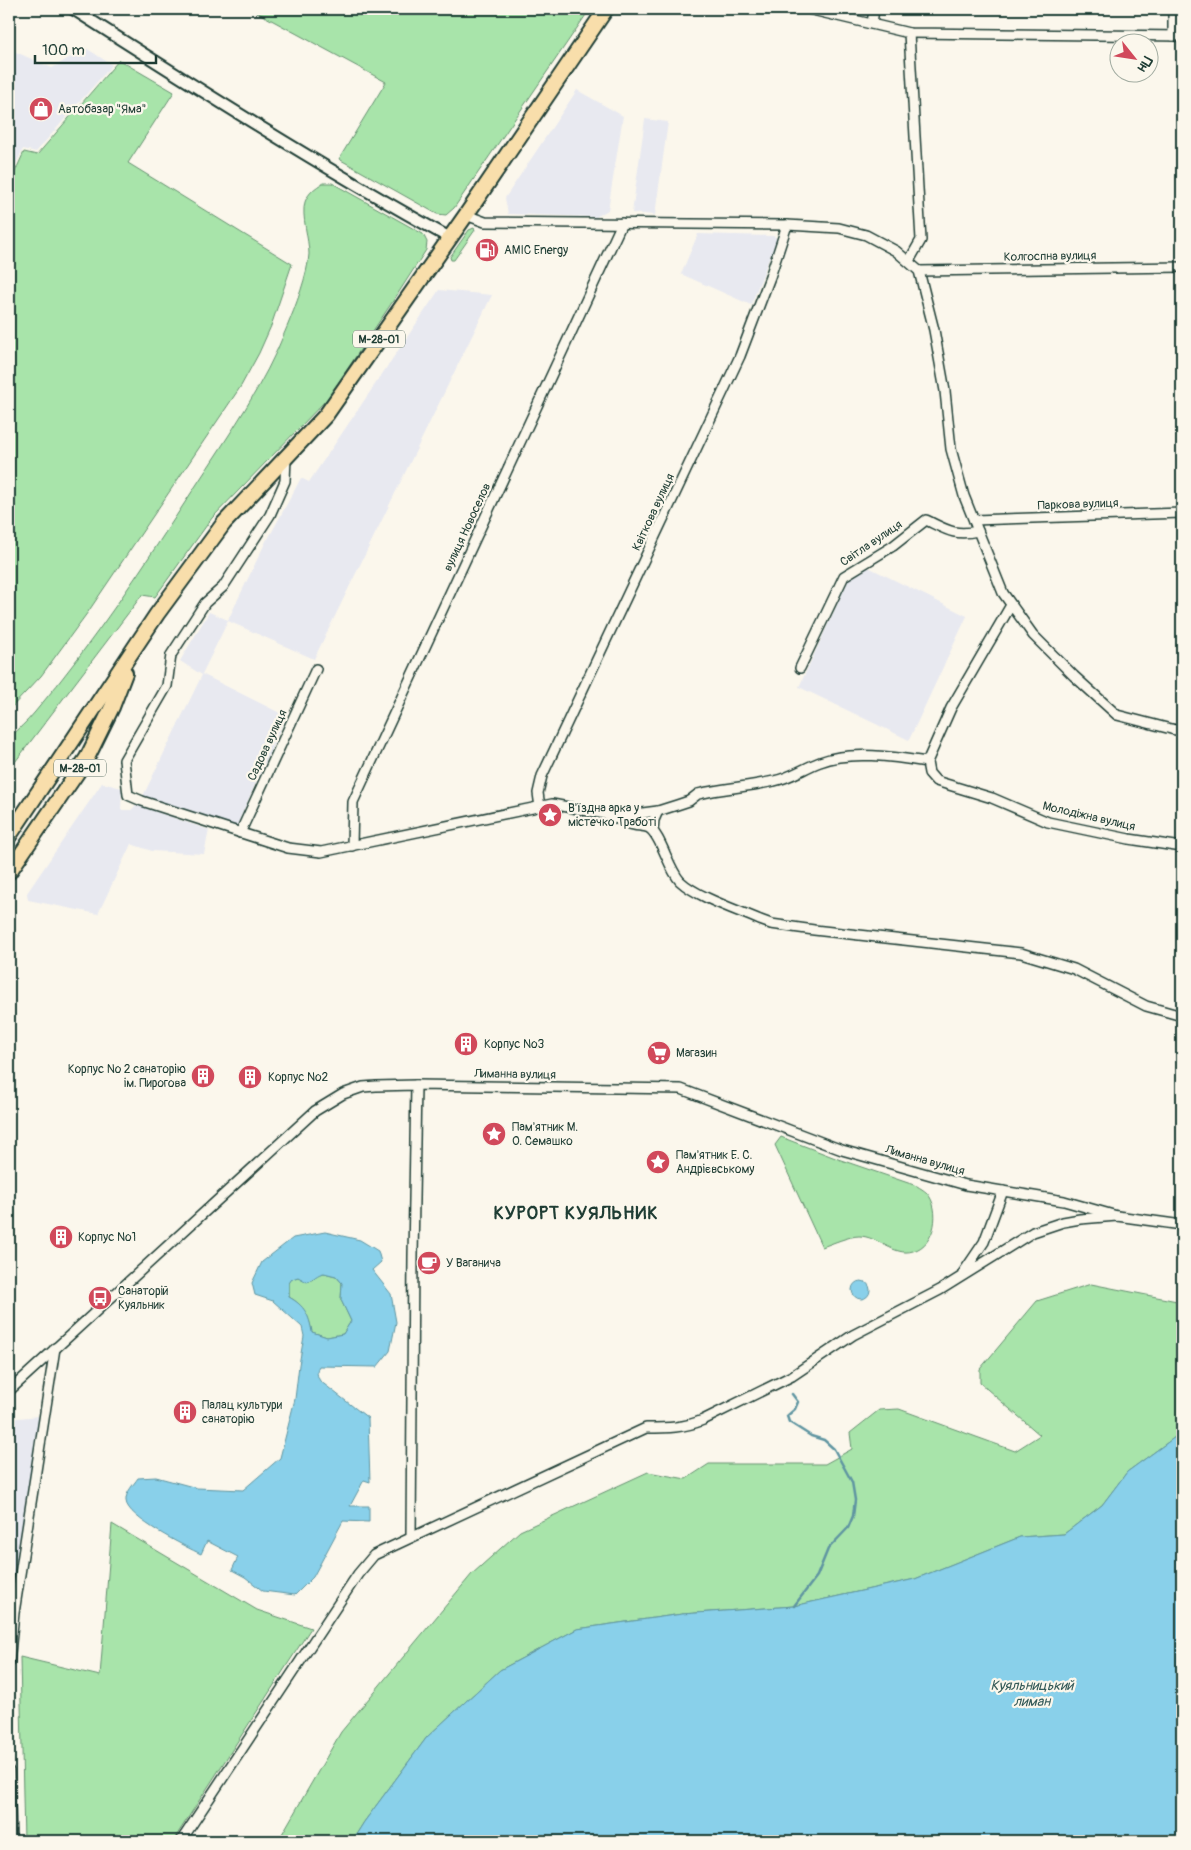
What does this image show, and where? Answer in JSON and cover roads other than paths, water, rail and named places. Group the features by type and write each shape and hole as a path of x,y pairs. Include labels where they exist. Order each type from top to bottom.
{"highway":[{"name":"М-28-01","path":"9,836 157,614 224,523 326,415 466,215 606,9"},
{"name":"М-28-01","path":"9,872 87,758 112,707 132,653"}],"street":[{"path":"73,9 316,160 450,238"},
{"path":"808,9 909,33 1178,36 1173,9"},
{"path":"872,24 874,9"},
{"path":"909,33 920,240 909,261"},
{"path":"466,215 485,222 622,222 787,225 839,228 866,235 896,251 919,271 934,330 945,391 951,449 964,496 1003,593 1033,635 1117,715 1182,731"},
{"name":"вулиця Новоселов","path":"352,846 352,802 622,222"},
{"name":"Квіткова вулиця","path":"540,807 538,793 542,776 740,356 770,277 787,225"},
{"name":"Колгоспна вулиця","path":"919,271 1182,267"},
{"path":"286,458 285,481 270,515 223,587 205,603 171,655 167,686 124,760 128,795 288,848 321,852 552,804 610,815 653,831 679,880 690,889 771,924 1021,953 1074,969 1146,1006 1182,1016"},
{"name":"Паркова вулиця","path":"974,520 1182,513"},
{"name":"Світла вулиця","path":"800,668 844,576 893,546 926,520 952,532 963,534 978,531"},
{"path":"610,815 658,811 689,801 698,794 775,781 821,761 840,757 870,756 926,762 951,708 1011,605"},
{"name":"Садова вулиця","path":"240,832 316,669"},
{"name":"Молодіжна вулиця","path":"926,762 929,773 936,781 992,798 1048,822 1130,839 1182,847"},
{"path":"548,813 552,804"},
{"path":"653,831 654,820 658,811"},
{"path":"411,1538 416,1085"},
{"name":"Лиманна вулиця","path":"9,1391 315,1111 333,1099 358,1088 416,1085 680,1090 842,1150 966,1185 1064,1201 1117,1216"},
{"path":"960,1277 984,1242 1003,1192"},
{"path":"181,1841 358,1574 374,1556 646,1428 676,1428 703,1420 792,1376 853,1335 940,1290 1033,1232 1072,1220 1117,1216 1182,1225"},
{"path":"9,1663 14,1613 55,1348"},
{"path":"9,1771 11,1841"}],"water":[{"path":"325,1232 360,1240 378,1251 381,1262 372,1270 391,1294 396,1322 390,1351 377,1367 319,1366 318,1368 317,1374 320,1381 368,1418 370,1482 364,1480 350,1506 369,1506 369,1522 343,1521 313,1577 295,1595 263,1591 232,1570 238,1557 207,1541 201,1554 171,1539 136,1515 129,1508 126,1501 128,1492 138,1478 156,1477 197,1488 243,1490 280,1458 295,1399 304,1336 302,1327 273,1301 255,1295 252,1283 262,1262 293,1238","holes":["324,1273 336,1276 342,1283 341,1300 351,1321 343,1334 327,1337 312,1332 305,1312 299,1304 289,1297 289,1283 292,1279 298,1277 307,1282"]},
{"path":"861,1281 867,1284 870,1290 867,1296 861,1299 855,1296 852,1290 855,1284"},
{"name":"Куяльницький лиман","path":"1182,1432 1182,1841 352,1841 427,1737 500,1670 577,1629 682,1614 794,1606 915,1579 1020,1537 1064,1534 1102,1505 1127,1472"}],"waterway":[{"path":"792,1394 798,1402 795,1409 787,1416 789,1422 811,1436 824,1440 834,1449 852,1482 855,1500 853,1516 848,1528 828,1549 817,1576 794,1606"}],"place":[{"name":"Автобазар \"Яма\"","path":"41,109"},
{"name":"AMIC Energy","path":"487,250"},
{"name":"В'їздна арка у містечко Тработі","path":"550,815"},
{"name":"Корпус №3","path":"466,1044"},
{"name":"Магазин","path":"659,1053"},
{"name":"Корпус № 2 санаторію ім. Пирогова","path":"203,1076"},
{"name":"Корпус №2","path":"250,1077"},
{"name":"Пам'ятник М. О. Семашко","path":"494,1134"},
{"name":"Пам'ятник Е. С. Андрієвському","path":"658,1162"},
{"name":"Корпус №1","path":"61,1237"},
{"name":"У Ваганича","path":"429,1263"},
{"name":"Санаторій Куяльник","path":"100,1298"},
{"name":"Палац культури санаторію","path":"185,1412"}],"district":[{"name":"КУРОРТ КУЯЛЬНИК","path":"576,1213"}]}
